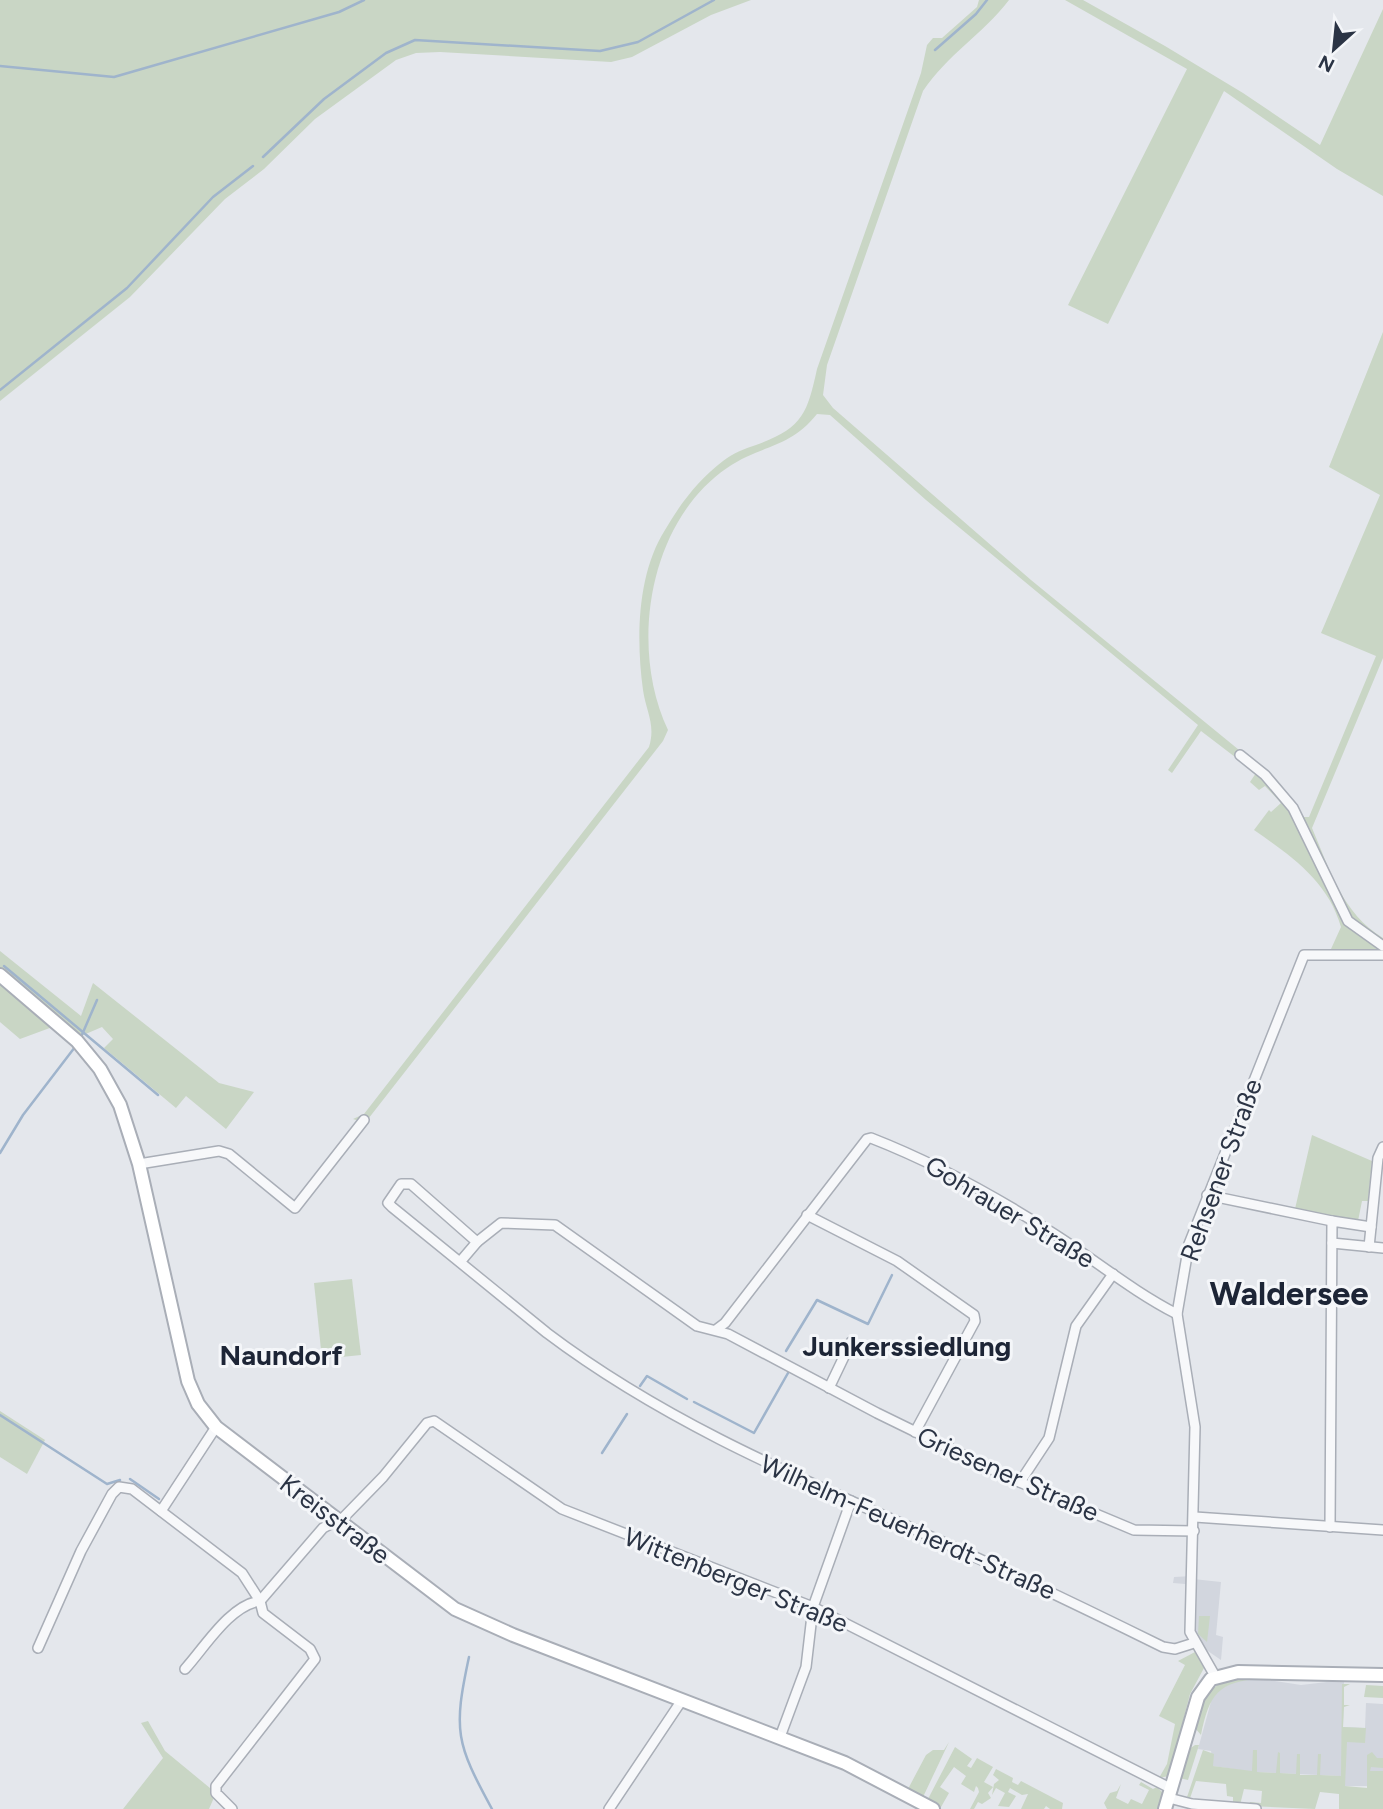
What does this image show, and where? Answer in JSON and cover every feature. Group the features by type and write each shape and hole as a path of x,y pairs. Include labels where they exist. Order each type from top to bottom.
{"main road":[{"name":"Kreisstraße","path":"0,975 88,1052 120,1105 139,1164 188,1381 198,1404 216,1427 442,1601 465,1614 865,1772 933,1809"},
{"path":"1168,1799 1198,1696 1203,1686 1215,1676 1251,1672 1383,1675"}],"street":[{"path":"1240,755 1265,775 1293,808 1348,922 1383,946"},
{"name":"Rehsener Straße","path":"1194,1643 1190,1632 1195,1517 1195,1427 1177,1314 1189,1244 1304,955 1383,955"},
{"path":"139,1164 219,1151 229,1154 295,1208 364,1120"},
{"name":"Gohrauer Straße","path":"717,1329 725,1323 867,1139 871,1138 946,1169 1052,1232 1149,1300 1177,1314"},
{"path":"1369,1247 1378,1158 1383,1147"},
{"name":"Wilhelm-Feuerherdt-Straße","path":"477,1242 411,1184 401,1184 390,1197 388,1203 392,1207 557,1341 642,1398 725,1444 1033,1583 1163,1647 1175,1649 1194,1643"},
{"path":"1207,1195 1332,1222 1371,1227"},
{"path":"807,1215 897,1261 974,1315 975,1321 915,1432"},
{"path":"1331,1527 1332,1222"},
{"name":"Griesener Straße","path":"477,1242 500,1223 555,1225 697,1326 717,1329 915,1432 1020,1482 1134,1530 1194,1531"},
{"path":"460,1262 477,1242"},
{"path":"1332,1243 1383,1248"},
{"path":"1020,1482 1049,1438 1076,1326 1113,1274"},
{"path":"829,1388 851,1342"},
{"name":"Wittenberger Straße","path":"337,1521 383,1477 427,1423 434,1421 562,1509 813,1607 1182,1806 1256,1809"},
{"path":"161,1511 216,1427"},
{"path":"37,1648 81,1551 112,1494 125,1486 242,1573 260,1601 263,1613 310,1649 315,1659 216,1786 216,1793 232,1809"},
{"path":"780,1738 806,1667 813,1607 851,1502"},
{"path":"1195,1517 1383,1530"},
{"path":"186,1669 229,1619 250,1602 260,1601 323,1528 337,1521"},
{"path":"1194,1643 1215,1676"},
{"path":"610,1809 682,1700"}],"shaded area":[{"path":"1193,1576 1193,1579 1221,1582 1216,1635 1223,1637 1221,1660 1205,1649 1196,1635 1197,1585 1173,1583 1174,1577"},
{"path":"1261,1679 1301,1685 1344,1680 1343,1727 1365,1728 1366,1703 1383,1704 1383,1786 1340,1786 1340,1776 1253,1772 1213,1766 1211,1751 1198,1749 1212,1698 1222,1688 1236,1681"}],"green space":[{"path":"0,0 751,0 711,15 632,57 611,62 440,52 416,53 396,60 315,119 264,169 225,199 130,297 0,401"},
{"path":"979,0 1009,0 943,66 923,91 827,365 823,395 833,408 1031,580 1266,772 1285,791 1303,817 1309,817 1376,656 1321,633 1380,495 1329,467 1383,332 1383,658 1312,828 1347,903 1369,928 1383,938 1383,950 1357,952 1331,949 1341,927 1327,896 1318,883 1294,860 1254,830 1269,810 1271,812 1281,803 1265,786 1259,790 1250,782 1256,773 1201,731 1172,773 1168,770 1198,725 926,500 830,415 817,414 785,441 739,460 727,468 700,491 679,520 663,553 653,588 649,625 650,662 656,697 668,730 663,741 365,1123 353,1119 364,1114 649,747 651,725 643,690 640,629 644,587 656,547 677,511 714,468 731,456 784,432 800,418 810,398 817,369 921,73 927,45 933,38 942,38 977,7"},
{"path":"1065,0 1083,0 1165,46 1243,93 1320,145 1383,9 1383,196 1337,169 1224,91 1108,324 1068,305 1187,69"},
{"path":"0,951 81,1016 93,983 219,1083 254,1092 226,1129 186,1096 176,1108 104,1048 113,1039 102,1027 81,1036 66,1022 20,1039 0,1022"},
{"path":"1312,1135 1372,1161 1368,1201 1362,1201 1358,1221 1295,1209"},
{"path":"352,1279 361,1355 322,1359 314,1283"},
{"path":"0,1411 45,1440 27,1474 0,1457"},
{"path":"1199,1616 1210,1616 1207,1642 1198,1634"},
{"path":"1195,1652 1204,1668 1190,1694 1169,1776 1159,1778 1167,1764 1175,1724 1159,1716 1185,1665 1178,1661"},
{"path":"1234,1676 1261,1679 1235,1683 1218,1693 1212,1700 1201,1735 1195,1728 1203,1703 1212,1690"},
{"path":"1342,1684 1350,1684 1344,1687 1344,1705 1350,1705 1344,1707 1343,1727 1366,1728 1365,1743 1347,1742 1345,1786 1367,1788 1367,1755 1372,1752 1377,1758 1383,1758 1383,1768 1371,1767 1370,1771 1383,1771 1383,1809 1339,1809 1339,1794 1320,1792 1315,1809 1249,1806 1250,1802 1261,1803 1262,1791 1244,1789 1240,1805 1233,1805 1233,1797 1227,1796 1226,1784 1196,1781 1189,1801 1186,1800 1203,1750 1214,1754 1213,1766 1252,1771 1253,1750 1257,1750 1257,1772 1276,1773 1278,1752 1280,1773 1296,1774 1297,1754 1300,1754 1300,1775 1317,1775 1318,1754 1321,1754 1320,1775 1341,1776"},
{"path":"1366,1685 1383,1686 1383,1698 1364,1697"},
{"path":"148,1721 165,1751 216,1793 209,1809 123,1809 163,1758 141,1723"},
{"path":"949,1742 923,1797 908,1789 926,1755 933,1750 944,1750"},
{"path":"1199,1745 1188,1780 1179,1778 1188,1750"},
{"path":"955,1747 972,1759 967,1766 971,1768 977,1758 993,1767 984,1782 993,1787 988,1793 991,1798 982,1804 978,1802 974,1809 970,1809 979,1792 978,1788 976,1786 974,1792 961,1784 966,1776 954,1767 940,1787 949,1793 941,1807 928,1799"},
{"path":"996,1769 1013,1778 1012,1782 1018,1785 1021,1781 1063,1803 1062,1809 1050,1809 1046,1806 1044,1809 1021,1809 1028,1794 1022,1795 1010,1788 1008,1792 1016,1796 1009,1807 998,1806 1005,1793 996,1788 992,1795 994,1784 999,1780 993,1775"},
{"path":"1141,1782 1153,1789 1157,1787 1164,1794 1160,1809 1107,1809 1104,1803 1110,1793 1117,1791 1121,1784 1116,1798 1128,1804 1131,1799 1142,1804 1149,1790 1139,1785"}],"waterway":[{"path":"0,66 114,77 339,12 364,0"},
{"path":"263,157 324,99 386,53 415,40 600,51 638,42 714,0"},
{"path":"935,50 976,14 987,0"},
{"path":"0,390 127,288 213,197 253,166"},
{"path":"4,966 158,1095"},
{"path":"81,1037 97,1000"},
{"path":"0,1153 23,1115 75,1047"},
{"path":"786,1351 817,1300 868,1324 892,1275"},
{"path":"694,1402 754,1433 788,1373"},
{"path":"640,1386 647,1376 687,1399"},
{"path":"602,1453 627,1414"},
{"path":"0,1415 107,1484 120,1480"},
{"path":"130,1479 159,1499"},
{"path":"469,1657 461,1703 461,1736 471,1768 492,1809"}],"district":[{"name":"Waldersee","path":"1289,1293"},
{"name":"Junkerssiedlung","path":"907,1346"},
{"name":"Naundorf","path":"281,1355"}]}
